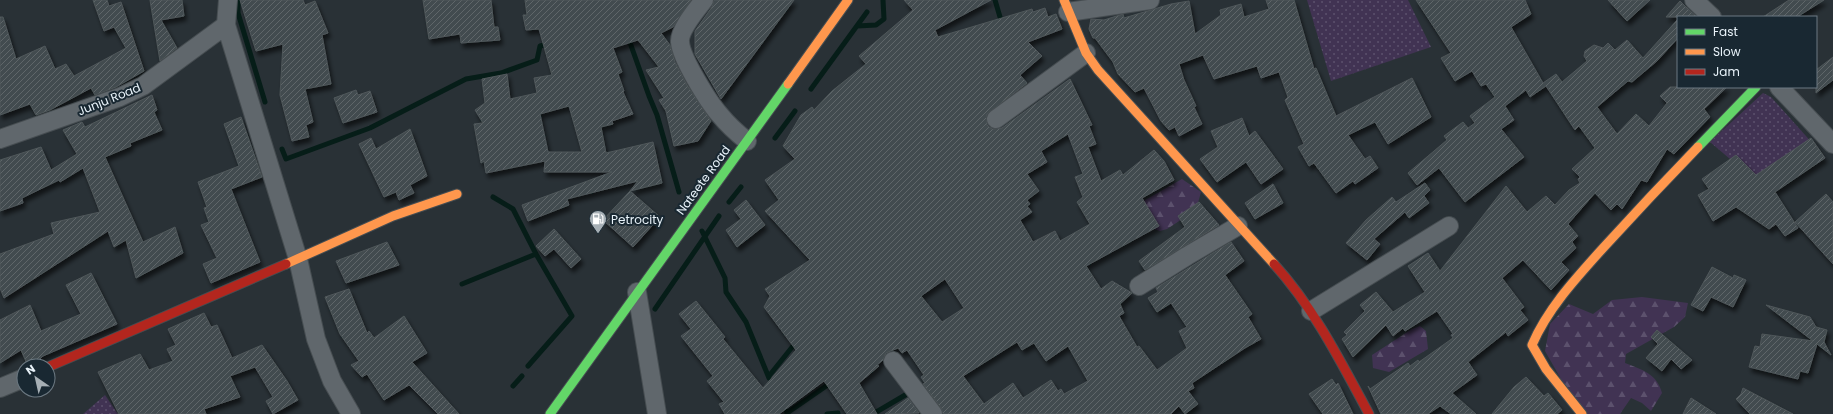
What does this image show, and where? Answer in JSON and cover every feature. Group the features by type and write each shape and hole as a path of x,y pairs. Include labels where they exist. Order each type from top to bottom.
{"street":[{"path":"228,0 226,25 298,259 316,339 323,361 332,381 351,414"},
{"path":"704,0 690,17 680,41 683,55 718,114 747,141"},
{"name":"Nateete Road","path":"550,414 848,0"},
{"path":"1150,0 1066,6 1086,53 1098,70 1238,226 1292,283 1311,311 1368,414"},
{"path":"1694,0 1711,16"},
{"name":"Junju Road","path":"0,140 120,97 143,86 226,25"},
{"path":"996,119 1086,53"},
{"path":"1582,414 1534,352 1533,338 1558,300 1595,257 1755,88"},
{"path":"1780,88 1833,144"},
{"path":"56,364 298,259 345,236 457,194"},
{"path":"1139,286 1238,226"},
{"path":"1311,311 1449,226"},
{"path":"637,292 657,414"},
{"path":"894,361 933,414"},
{"path":"0,388 16,381"}],"green space":[{"path":"1307,0 1408,0 1431,47 1331,81"},
{"path":"1763,93 1771,97 1823,155 1770,193 1710,142"},
{"path":"1182,179 1201,192 1196,210 1167,229 1160,231 1151,228 1138,204"},
{"path":"1642,297 1688,303 1685,317 1674,327 1626,354 1625,363 1653,377 1657,381 1662,393 1651,411 1642,403 1631,398 1620,414 1581,414 1545,351 1550,324 1569,304 1593,314 1612,300"},
{"path":"1420,326 1426,331 1428,349 1389,372 1373,368 1372,355 1412,329"},
{"path":"105,395 118,414 83,414"}],"building":[{"path":"93,0 107,0 109,6 121,2 144,71 116,87 95,95 91,88 50,110 36,115 30,104 0,115 0,17 3,17 16,59 45,46 55,69 66,64 74,76 126,48 114,27 104,31"},
{"path":"150,0 182,0 184,16 161,20 177,48 160,61"},
{"path":"240,0 303,0 305,5 315,1 328,33 322,35 331,84 305,89 313,122 306,125 309,137 292,141 280,95 283,44 256,51"},
{"path":"423,0 491,0 494,27 498,27 500,40 461,43 460,34 429,39"},
{"path":"525,0 691,0 673,27 661,33 670,45 675,62 687,85 711,121 698,141 674,146 666,111 659,100 664,98 646,70 659,67 638,40 613,48 622,72 618,74 624,91 623,92 633,114 612,121 613,124 601,127 606,153 653,142 662,183 630,191 638,181 567,199 569,205 528,221 522,205 612,172 544,172 545,161 486,173 484,161 481,163 474,124 483,123 475,110 485,103 482,79 507,74 510,99 537,93 534,78 552,75 539,29 526,30 523,15 527,15","holes":["569,106 582,152 548,152 540,114"]},
{"path":"714,0 794,0 721,99 695,54 695,31 712,7"},
{"path":"904,0 991,0 935,30 938,37 1032,9 1033,12 1045,8 1048,17 1056,14 1062,29 1028,42 1042,56 1020,75 1027,83 987,114 987,125 992,129 1002,128 1070,79 1092,125 1089,126 1096,144 1088,147 1101,181 1120,170 1123,175 1154,150 1164,161 1174,180 1142,198 1159,226 1086,266 1101,289 1112,281 1132,293 1120,304 1124,313 1119,316 1137,347 1139,346 1157,370 1187,348 1179,331 1187,327 1171,303 1157,312 1148,298 1158,292 1156,288 1231,242 1244,261 1225,275 1252,314 1248,317 1261,339 1192,383 1194,388 1188,391 1198,404 1185,414 1179,406 1171,414 943,414 941,408 923,384 925,383 921,377 924,375 907,350 902,353 898,348 886,353 883,360 877,365 879,366 859,383 877,414 847,414 824,381 779,414 725,414 719,404 724,402 707,381 713,376 681,336 691,329 679,314 696,301 725,337 723,339 763,388 796,350 764,307 770,296 765,289 810,260 765,211 779,200 765,180 795,159 783,146 801,115 812,107 814,110 832,91 866,64 859,56 913,10","holes":["1068,134 1083,174 1075,177 1083,197 1077,202 1090,224 1060,241 1055,231 1033,242 1020,220 1032,212 1027,206 1030,204 1027,200 1039,191 1027,174 1047,162 1041,151","945,279 964,308 942,322 921,296","1017,342 1022,350 1034,343 1046,361 1068,346 1088,381 1064,394 1061,389 1058,391 1051,380 1023,398 1013,383 984,404 963,376"]},
{"path":"1266,0 1294,0 1314,69 1316,68 1336,116 1412,78 1431,117 1388,144 1375,122 1348,135 1365,159 1370,156 1378,168 1355,184 1353,181 1336,193 1314,163 1309,166 1298,147 1304,144 1285,100 1288,97 1279,72 1261,78 1257,66 1214,79 1203,55 1179,64 1184,80 1196,106 1194,107 1202,124 1179,136 1175,127 1169,130 1161,121 1144,88 1135,92 1118,74 1113,62 1095,38 1093,38 1089,29 1091,19 1104,20 1123,14 1124,18 1171,4 1189,1 1195,34 1221,15 1220,10 1241,4 1244,17 1269,9"},
{"path":"1416,0 1525,0 1531,14 1511,27 1543,83 1556,74 1562,82 1587,61 1584,56 1585,51 1594,45 1603,48 1608,43 1615,50 1627,40 1643,58 1677,20 1677,39 1657,61 1632,82 1628,81 1597,107 1617,134 1636,114 1649,126 1667,103 1660,96 1670,87 1726,88 1704,109 1710,117 1674,154 1667,149 1647,182 1641,180 1622,209 1617,204 1611,210 1595,193 1568,224 1578,236 1572,242 1576,248 1561,262 1569,270 1551,290 1523,260 1502,278 1524,307 1520,310 1528,320 1508,336 1506,332 1468,362 1477,375 1452,393 1476,414 1451,414 1440,406 1428,414 1381,414 1368,386 1370,389 1408,363 1410,366 1418,360 1419,362 1453,338 1451,335 1453,334 1437,311 1405,331 1403,328 1393,336 1386,325 1353,357 1342,339 1347,335 1344,332 1365,311 1360,305 1376,292 1393,312 1425,292 1408,266 1428,253 1440,271 1506,186 1527,212 1546,196 1555,205 1569,190 1580,183 1578,179 1580,177 1572,169 1595,148 1579,126 1575,130 1546,86 1530,97 1526,90 1505,106 1514,120 1501,129 1524,157 1465,202 1439,168 1417,185 1408,173 1447,140 1444,136 1463,122 1468,128 1475,123 1470,116 1495,97 1486,84 1481,86 1472,71 1455,81 1441,58 1451,53"},
{"path":"1608,0 1650,0 1627,21"},
{"path":"1789,0 1824,0 1799,16 1765,16"},
{"path":"1680,1 1696,16 1677,16 1666,17"},
{"path":"1833,57 1833,80 1816,93 1817,88 1817,69"},
{"path":"356,90 358,95 370,91 377,112 343,123 334,98"},
{"path":"152,95 157,110 154,112 162,130 130,143 131,146 105,157 143,242 175,227 183,253 136,278 126,240 114,247 108,231 4,298 0,288 0,254 54,234 51,223 100,212 83,168 60,182 59,180 22,198 23,203 0,211 0,160 41,147 51,170 77,154 63,130 82,122 85,127"},
{"path":"241,117 262,177 231,189 260,262 211,283 203,264 217,258 201,225 209,222 204,208 207,207 198,182 239,166 224,124"},
{"path":"1242,118 1249,136 1255,131 1283,169 1261,184 1246,162 1217,182 1200,159 1218,147 1211,131"},
{"path":"410,129 427,176 410,185 414,193 399,200 396,192 384,197 359,144 371,138 376,149"},
{"path":"1811,138 1825,158 1775,192 1798,228 1785,236 1776,224 1769,229 1736,207 1713,221 1698,195 1709,189 1702,179 1736,155 1756,175"},
{"path":"1425,183 1430,190 1424,196 1429,203 1409,218 1405,212 1374,239 1380,244 1367,260 1346,243 1366,220 1392,197 1396,202"},
{"path":"1273,184 1283,203 1255,219 1245,203"},
{"path":"630,191 660,217 633,247 603,220"},
{"path":"1826,194 1833,202 1833,264 1795,222"},
{"path":"746,200 765,225 737,247 726,230 741,219 734,210"},
{"path":"1199,202 1219,225 1145,270 1139,261 1185,227 1178,216"},
{"path":"554,229 581,259 571,268 554,249 545,256 536,246"},
{"path":"387,242 399,265 346,283 336,261"},
{"path":"1712,267 1733,278 1734,275 1746,280 1733,307 1711,297 1703,311 1691,305"},
{"path":"91,273 117,324 41,358 24,358 21,350 0,363 0,320 30,305 41,331 81,314 66,285"},
{"path":"349,289 367,333 369,331 374,338 404,316 427,353 412,362 459,414 438,414 409,385 384,400 367,374 362,377 351,365 359,361 340,334 325,297"},
{"path":"1766,305 1810,317 1816,327 1827,330 1824,342 1831,355 1817,344 1808,373 1800,371 1798,379 1749,367 1755,346 1760,347 1762,334 1813,341"},
{"path":"204,313 211,327 217,325 232,358 262,345 287,381 298,400 273,414 266,401 273,397 255,367 230,376 240,397 204,409 206,414 119,414 98,372 140,354 149,370 173,361 167,349 176,345 168,329"},
{"path":"1657,330 1692,360 1681,369 1671,359 1662,371 1646,358 1658,344 1651,337"},
{"path":"1526,377 1544,396 1548,393 1562,410 1557,414 1492,414 1514,387"},
{"path":"1332,379 1336,385 1338,383 1353,414 1323,414 1309,394"},
{"path":"1743,388 1793,414 1750,414 1736,399 1741,394"},
{"path":"908,398 919,413 885,414"},
{"path":"1691,398 1716,414 1683,414"}],"waterway":[{"path":"238,0 238,13 265,102"},
{"path":"857,26 876,25 884,19 883,0"},
{"path":"995,0 1000,17"},
{"path":"811,89 867,12"},
{"path":"628,37 657,115 679,192"},
{"path":"282,149 286,159 370,128 466,79 501,73 537,60 540,46 549,44"},
{"path":"775,138 795,111"},
{"path":"729,202 741,187"},
{"path":"462,284 536,254 513,209 493,197"},
{"path":"655,309 719,216"},
{"path":"702,231 725,278 726,292 746,322 769,378"},
{"path":"528,366 572,316 536,254"},
{"path":"769,376 797,341"},
{"path":"513,386 522,376"},
{"path":"787,413 832,382"},
{"path":"873,414 912,391"},
{"path":"783,405 788,414"},
{"path":"827,414 838,413"}],"traffic: fast":[{"path":"550,414 788,84"},
{"path":"1698,147 1755,88"}],"traffic: slow":[{"path":"788,84 848,0"},
{"path":"1064,0 1086,53 1098,70 1274,264"},
{"path":"1582,414 1546,369 1532,345 1546,318 1574,281 1662,184 1698,147"},
{"path":"286,264 393,216 457,194"}],"traffic: jam":[{"path":"56,364 286,264"},
{"path":"1274,264 1302,299 1314,317 1337,355 1369,414"}],"place":[{"name":"Petrocity","path":"598,234"}]}
